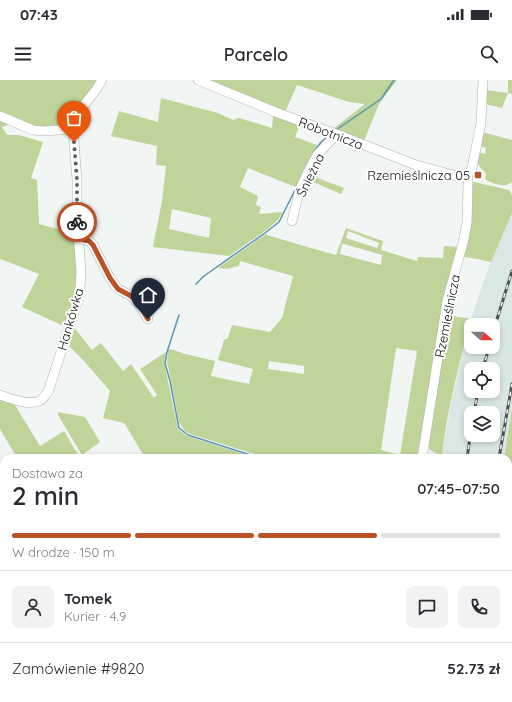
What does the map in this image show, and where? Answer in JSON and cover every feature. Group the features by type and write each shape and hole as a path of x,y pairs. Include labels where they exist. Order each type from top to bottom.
{"street":[{"name":"Hankówka","path":"0,395 31,403 40,401 48,392 76,306 80,289 81,272 73,129 76,116 102,80"},
{"name":"Robotnicza","path":"198,80 278,113 416,165 459,176 466,175"},
{"name":"Rzemieślnicza","path":"423,454 447,301 467,223 468,184 466,175 472,168 481,123 483,80"},
{"path":"0,116 33,130 44,131 73,129"},
{"name":"Śnieżna","path":"292,221 300,189 309,170 317,155 336,134"},
{"path":"78,238 89,241 93,245 110,278 118,289 131,296 138,303 148,319"}],"shaded area":[{"path":"512,213 512,408 505,454 443,454 451,404 464,346 464,354 500,354 500,318 471,318 495,251"}],"green space":[{"path":"0,80 99,80 67,127 33,128 0,113"},
{"path":"204,80 397,80 379,104 364,141 333,129 365,104 349,102 297,85 285,112"},
{"path":"508,80 512,80 512,94 508,93"},
{"path":"486,90 508,93 502,108 485,104"},
{"path":"161,98 218,113 233,120 239,118 272,128 273,115 300,124 295,137 322,147 298,188 248,168 240,187 258,196 256,205 261,207 259,214 283,212 277,221 265,231 229,256 153,247 162,201 166,166 156,165 157,146 111,136 119,111 158,122","holes":["172,209 211,218 209,238 169,229"]},
{"path":"0,117 13,123 2,127 7,135 19,135 43,142 31,178 37,180 39,224 76,234 78,287 68,328 22,307 39,274 0,259"},
{"path":"482,132 512,140 512,182 509,184 497,184 485,179 485,172 480,167 478,161 478,152 485,154 486,148 480,146"},
{"path":"309,173 321,180 344,188 341,194 306,179"},
{"path":"474,182 509,190 512,195 512,213 491,262 461,256 471,183"},
{"path":"346,228 383,241 381,250 417,261 418,257 443,258 444,246 460,247 422,454 400,454 417,351 396,348 381,450 396,454 254,454 190,434 184,430 179,422 167,362 168,350 171,349 215,361 211,376 249,384 253,369 218,360 224,340 228,338 232,325 270,332 282,318 293,276 240,261 239,266 227,269 218,268 266,234 336,255","holes":["348,231 379,243 377,248 346,238","342,244 382,255 381,265 340,254","269,361 304,366 304,374 268,369"]},
{"path":"447,315 465,318 464,346 450,404 442,454 438,454 430,450 428,445"},
{"path":"73,326 92,350 101,343 123,371 131,364 154,398 157,395 140,369 166,352 164,362 178,429 187,436 243,454 143,454 125,424 103,418 110,391 67,344"},
{"path":"0,397 13,402 40,446 64,431 78,454 15,454 0,429"},
{"path":"512,408 512,454 505,454"},
{"path":"58,412 85,417 100,442 81,454 58,415"}],"waterway":[{"path":"336,130 381,99 394,80"},
{"path":"314,152 321,142 328,136"},
{"path":"196,284 204,276 279,222 297,186"},
{"path":"179,315 165,363 179,428 188,435 247,454"}],"railway":[{"path":"497,318 512,271"},
{"path":"485,362 487,354"},
{"path":"500,454 512,384"},
{"path":"475,406 477,398"},
{"path":"468,454 469,442"}],"way so far":[{"path":"74,142 77,180 77,222"}],"place":[{"name":"Rzemieślnicza 05","path":"478,175"}],"route":[{"path":"77,222 78,238 89,241 93,245 110,278 118,289 131,296 138,303 148,319"}]}
